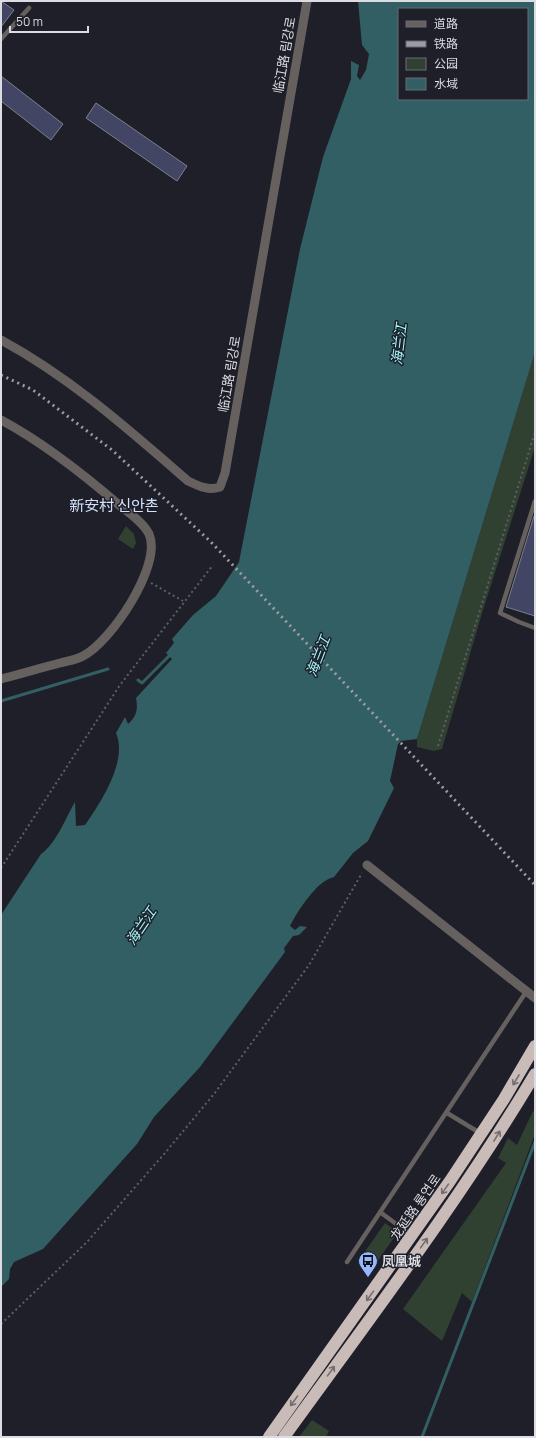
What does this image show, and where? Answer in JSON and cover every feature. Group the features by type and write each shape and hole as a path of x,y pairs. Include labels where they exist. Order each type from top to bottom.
{"highway":[{"name":"龙延路 룡연로","path":"268,1437 412,1236 481,1134 530,1067 535,1046"},
{"path":"284,1437 431,1234 484,1156 535,1074"}],"street":[{"name":"临江路 림강로","path":"1,340 44,364 82,392 188,480 201,487 213,489 220,487 225,473 307,1"},
{"path":"1,420 53,451 86,476 139,521 148,532 151,541 149,568 144,580 112,630 99,645 83,657 1,679"},
{"path":"367,865 535,998"}],"lane":[{"path":"1,39 29,8"},
{"path":"535,501 500,613 535,628"},
{"path":"347,1262 526,992"},
{"path":"446,1113 481,1134"},
{"path":"380,1212 412,1236"}],"path":[{"path":"438,746 535,432"},
{"path":"1,868 120,685 183,601 213,565"},
{"path":"144,580 183,601"},
{"path":"1,1324 86,1243 210,1099 309,965 367,865"}],"green space":[{"path":"535,352 535,447 483,610 442,749 434,751 417,747 417,739"},
{"path":"126,526 134,534 136,543 133,549 118,539"},
{"path":"533,1111 535,1112 535,1134 472,1302 462,1293 442,1341 403,1309 506,1163 498,1158 508,1138 517,1145"},
{"path":"385,1223 398,1232 372,1269 359,1260"},
{"path":"312,1420 329,1431 326,1437 299,1437"}],"water":[{"name":"海兰江","path":"358,1 535,1 535,352 417,739 401,741 398,744 390,781 394,788 368,841 353,853 334,877 321,884 308,897 290,926 295,930 300,926 307,927 299,935 293,936 284,948 285,952 200,1067 154,1117 137,1144 43,1249 14,1262 10,1269 9,1279 1,1287 1,915 41,854 56,837 75,802 76,826 85,825 111,781 116,768 118,756 119,744 116,733 125,717 128,724 135,715 137,709 136,698 172,659 166,653 174,643 172,639 193,615 216,596 239,562 300,249 323,157 351,79 351,61 359,65 357,76 360,80 366,70 369,54 362,45"}],"building":[{"path":"1,1 14,10 1,27"},
{"path":"1,76 63,124 51,140 1,101"},
{"path":"96,103 187,166 177,181 86,118"},
{"path":"534,516 535,517 535,616 506,607"}],"waterway":[{"path":"138,680 142,683 171,654"},
{"path":"1,701 108,669"},
{"path":"422,1437 535,1142"}],"railway":[{"path":"1,375 33,390 112,450 211,542 535,885"}],"place":[{"name":"凤凰城","path":"368,1278"}],"district":[{"name":"新安村 신안촌","path":"114,506"}]}
